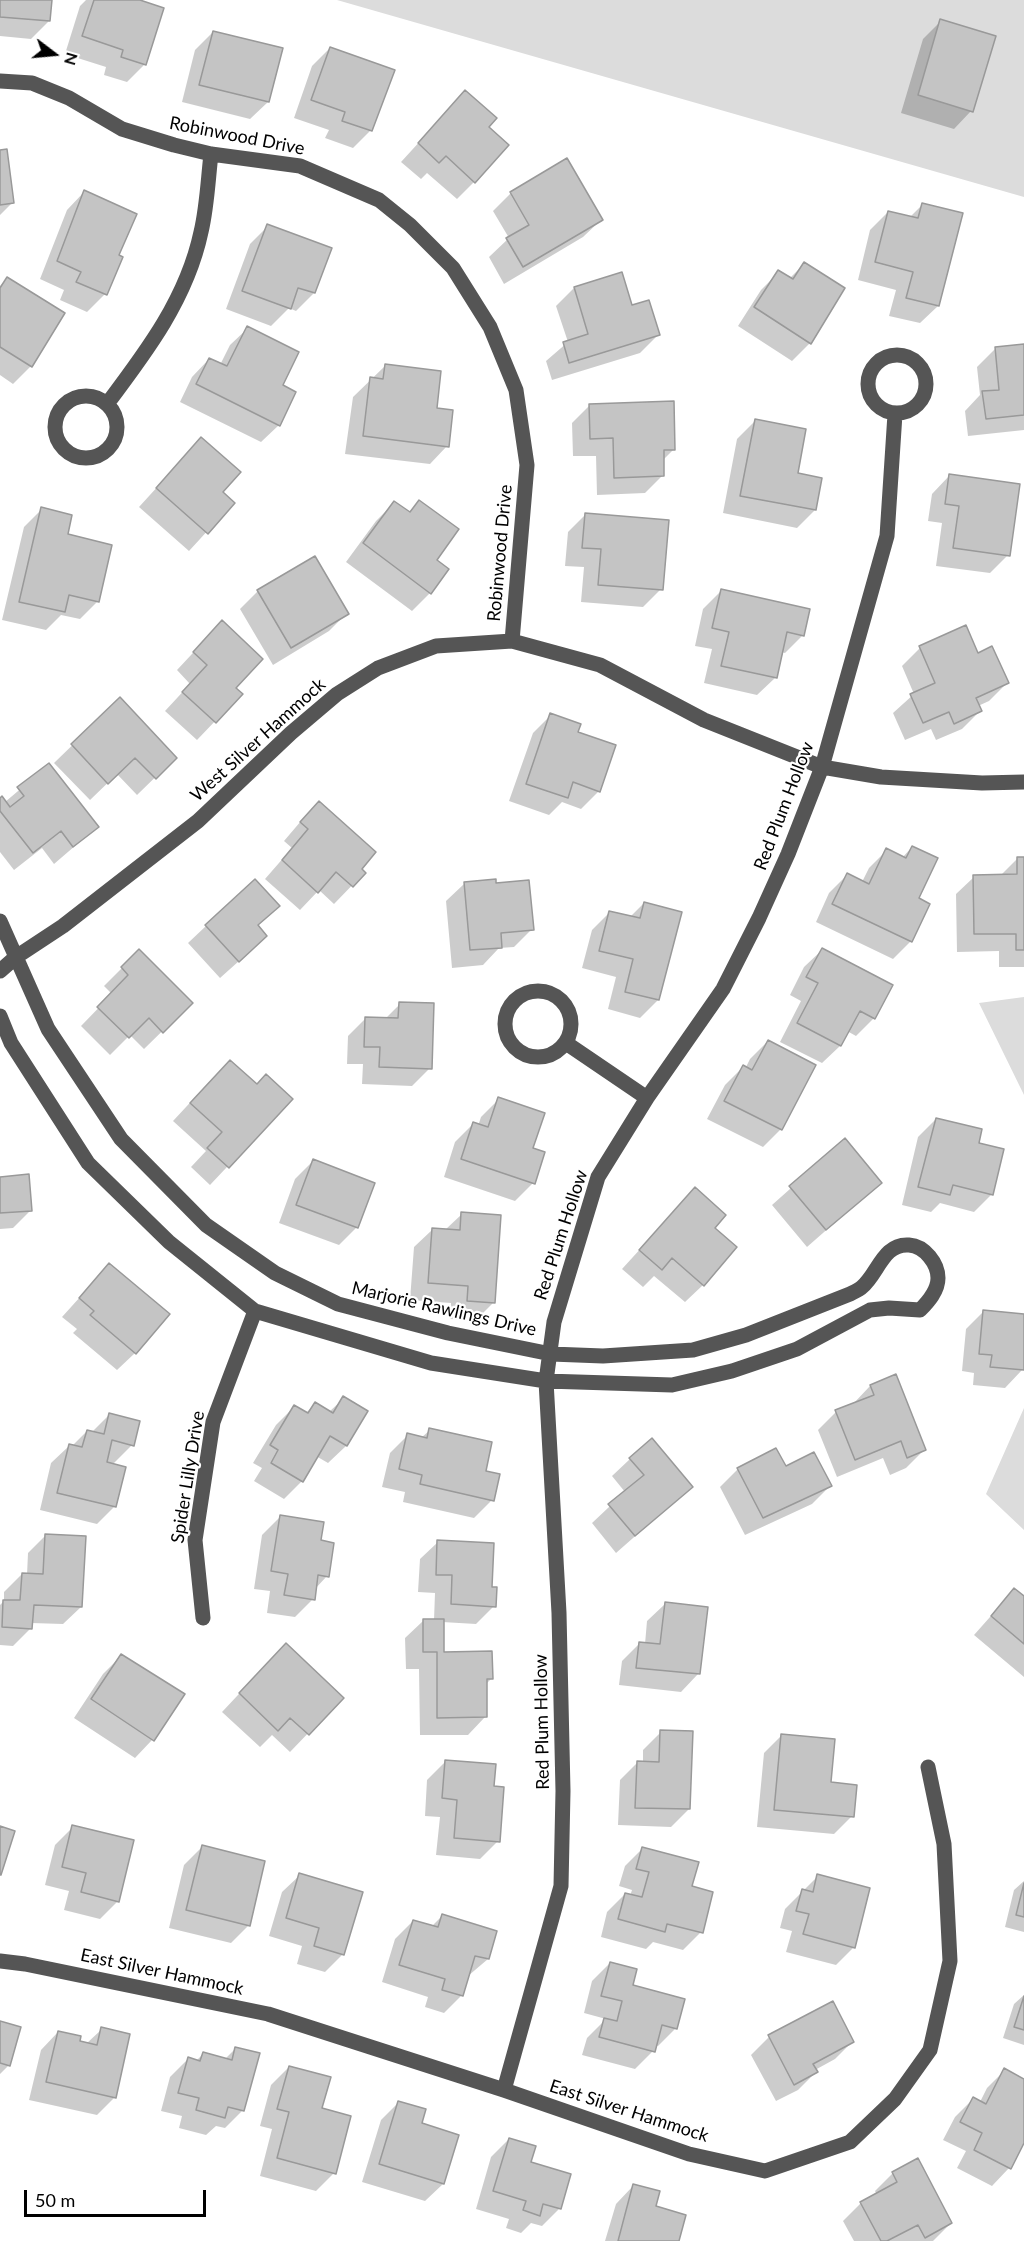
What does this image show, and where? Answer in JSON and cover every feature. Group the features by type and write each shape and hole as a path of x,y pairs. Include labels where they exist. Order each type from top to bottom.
{"street":[{"name":"Robinwood Drive","path":"0,81 32,83 69,98 122,129 211,154 300,166 379,200 410,225 453,268 490,327 516,390 527,465 512,641"},
{"path":"107,404 156,339 183,286 201,232 211,154"},
{"path":"85,396 98,398 107,404 116,420 116,436 111,445 94,457 78,457 66,451 58,441 54,429 63,406 76,397 85,396"},
{"name":"Red Plum Hollow","path":"504,2090 561,1886 563,1791 559,1613 546,1381 554,1322 598,1177 647,1098 723,989 769,897 822,767 887,536 895,414"},
{"name":"West Silver Hammock","path":"0,971 16,957 63,926 189,828 299,726 338,694 378,668 436,646 512,641 600,665 704,720 822,767 881,777 982,783 1024,782"},
{"name":"Marjorie Rawlings Drive","path":"0,921 48,1029 121,1139 206,1225 275,1273 338,1304 448,1334 551,1354 640,1356 693,1350 746,1335 862,1288 888,1253 897,1247 910,1245 921,1249 931,1258 938,1278 931,1299 920,1310 889,1308 870,1310 797,1348 732,1371 672,1385 546,1381 430,1363 255,1311 169,1242 88,1163 11,1043 0,1016"},
{"path":"542,990 558,996 568,1008 571,1027 566,1043 548,1056 538,1058 519,1051 511,1044 505,1029 506,1015 512,1003 530,991 542,990"},
{"path":"566,1043 647,1098"},
{"name":"Spider Lilly Drive","path":"203,1618 195,1540 213,1422 255,1311"},
{"name":"East Silver Hammock","path":"0,1961 25,1964 268,2014 504,2090 689,2154 765,2170 850,2142 895,2099 930,2050 950,1961 944,1844 928,1767"}],"shaded area":[{"path":"337,0 1024,0 1024,197"},
{"path":"1024,997 1024,1095 979,1003"},
{"path":"1024,1408 1024,1530 986,1494"}],"building":[{"path":"0,0 52,0 50,21 0,17"},
{"path":"94,0 140,0 164,8 146,65 121,57 123,50 82,36"},
{"path":"940,19 996,36 973,112 918,95"},
{"path":"213,31 283,48 269,102 199,85"},
{"path":"330,47 395,70 372,131 342,121 345,112 311,100"},
{"path":"465,90 497,118 489,127 509,145 475,183 446,156 439,163 418,143"},
{"path":"7,149 14,203 0,205 0,150"},
{"path":"567,158 603,220 523,267 506,238 529,225 510,192"},
{"path":"84,190 137,214 119,255 123,257 107,295 76,282 81,272 57,261"},
{"path":"922,203 963,213 939,306 906,298 913,272 875,262 888,211 918,218"},
{"path":"267,224 332,248 315,293 298,288 291,309 242,291"},
{"path":"804,262 845,288 811,344 754,307 778,270 793,279"},
{"path":"622,272 632,305 649,300 660,335 569,363 563,342 588,334 574,287"},
{"path":"7,277 65,313 32,367 0,347 0,288"},
{"path":"247,326 299,352 283,385 296,392 280,426 196,384 209,358 227,366"},
{"path":"1024,344 1024,415 986,419 982,391 999,390 995,347"},
{"path":"385,364 441,371 437,408 453,410 449,447 363,436 370,377 383,379"},
{"path":"674,401 675,450 664,450 664,476 614,478 613,438 590,439 589,404"},
{"path":"755,419 806,429 798,473 822,478 816,510 740,496"},
{"path":"201,437 241,472 223,492 235,503 208,534 156,488"},
{"path":"949,474 1020,484 1010,556 953,548 959,506 945,504"},
{"path":"419,500 459,529 437,560 449,569 431,594 363,543 394,501 410,512"},
{"path":"41,507 72,515 68,534 112,545 99,602 69,595 65,612 19,602"},
{"path":"585,513 669,520 663,590 598,585 601,549 582,548"},
{"path":"315,556 349,614 291,648 257,590"},
{"path":"721,589 810,609 804,636 787,632 777,678 721,666 729,632 712,628"},
{"path":"222,620 263,659 236,688 243,694 216,723 182,692 207,665 193,652"},
{"path":"966,625 978,653 992,646 1009,683 976,698 982,711 954,724 949,712 923,723 910,694 935,683 919,646"},
{"path":"120,697 177,758 156,779 135,758 108,784 71,744"},
{"path":"550,713 581,724 578,732 616,745 600,792 573,782 568,798 526,784"},
{"path":"49,763 99,827 73,847 61,831 33,853 0,811 0,798 2,796 10,807 24,796 17,787"},
{"path":"319,801 376,852 362,869 366,873 353,887 336,872 318,893 282,860 308,829 300,822"},
{"path":"912,846 938,858 919,898 930,904 912,942 832,904 847,873 869,884 886,848 906,858"},
{"path":"1017,857 1024,857 1024,950 1016,950 1016,934 974,934 973,875 1017,874"},
{"path":"255,879 280,906 258,925 267,936 239,962 205,925"},
{"path":"496,879 496,883 529,880 534,930 501,933 502,948 470,950 464,882"},
{"path":"644,902 682,912 659,1000 625,992 633,959 599,951 609,911 640,918"},
{"path":"822,948 893,985 875,1019 860,1011 841,1046 797,1023 818,983 806,977"},
{"path":"139,949 193,1003 163,1033 149,1018 129,1038 97,1007 128,975 121,967"},
{"path":"399,1002 434,1003 432,1069 379,1067 380,1047 364,1047 365,1017 398,1018"},
{"path":"768,1040 816,1065 782,1130 724,1101 743,1065 752,1070"},
{"path":"230,1060 257,1084 266,1074 293,1099 229,1168 207,1148 222,1132 190,1103"},
{"path":"498,1097 545,1113 533,1148 545,1152 535,1184 461,1159 473,1122 488,1127"},
{"path":"936,1118 982,1129 979,1143 1004,1149 993,1195 953,1185 950,1195 918,1187"},
{"path":"845,1138 882,1183 826,1230 789,1186"},
{"path":"313,1159 375,1183 358,1228 296,1205"},
{"path":"29,1174 32,1211 0,1213 0,1177"},
{"path":"695,1187 726,1215 715,1228 737,1247 704,1286 672,1258 662,1270 639,1250"},
{"path":"461,1212 501,1215 495,1303 467,1301 468,1286 428,1283 432,1228 460,1230"},
{"path":"109,1263 170,1314 136,1354 90,1315 94,1311 79,1298"},
{"path":"983,1310 1024,1314 1024,1370 990,1367 992,1355 979,1354"},
{"path":"896,1374 926,1450 907,1458 901,1441 855,1460 835,1410 874,1395 870,1385"},
{"path":"343,1396 368,1411 347,1446 330,1436 303,1482 271,1463 278,1450 270,1445 294,1405 308,1413 315,1402 333,1413"},
{"path":"109,1413 140,1421 134,1446 112,1440 107,1462 126,1467 116,1507 57,1493 69,1444 82,1447 87,1430 104,1434"},
{"path":"429,1428 492,1442 486,1471 500,1474 494,1501 420,1484 422,1475 399,1469 407,1433 427,1438"},
{"path":"652,1438 693,1487 635,1536 608,1504 644,1475 629,1458"},
{"path":"776,1448 786,1466 814,1452 832,1486 763,1518 737,1468"},
{"path":"280,1515 324,1522 321,1540 334,1543 329,1577 318,1575 315,1600 284,1595 288,1574 271,1571"},
{"path":"45,1534 86,1536 82,1607 34,1605 32,1629 2,1627 3,1600 20,1600 22,1573 43,1574"},
{"path":"437,1540 494,1543 492,1587 497,1587 496,1607 451,1604 452,1575 436,1575"},
{"path":"1014,1588 1024,1596 1024,1644 991,1616"},
{"path":"665,1602 708,1607 700,1674 636,1668 639,1642 660,1644"},
{"path":"423,1619 444,1619 444,1652 492,1651 493,1679 487,1679 487,1717 437,1718 437,1652 423,1652"},
{"path":"286,1643 344,1698 309,1735 290,1718 278,1731 239,1693"},
{"path":"121,1654 185,1694 154,1741 91,1699"},
{"path":"660,1730 693,1731 690,1809 635,1808 637,1761 659,1762"},
{"path":"781,1734 835,1739 831,1782 857,1785 854,1817 774,1810"},
{"path":"445,1760 496,1764 494,1786 504,1787 500,1842 454,1838 457,1800 442,1798"},
{"path":"72,1825 134,1840 119,1902 81,1892 86,1873 62,1867"},
{"path":"0,1826 15,1831 1,1875 0,1875"},
{"path":"202,1845 265,1861 250,1926 186,1910"},
{"path":"642,1847 699,1862 692,1886 713,1892 703,1933 667,1924 665,1932 618,1919 625,1893 642,1897 649,1872 636,1869"},
{"path":"299,1873 363,1892 344,1955 314,1946 319,1928 286,1918"},
{"path":"817,1874 870,1888 855,1948 803,1934 809,1914 796,1911 802,1889 813,1892"},
{"path":"1024,1883 1024,1917 1016,1915"},
{"path":"442,1914 497,1931 489,1959 475,1956 463,1996 442,1990 445,1979 399,1965 413,1920 438,1927"},
{"path":"610,1962 637,1969 633,1985 685,1999 677,2029 662,2025 655,2052 599,2037 604,2018 617,2021 622,2001 601,1996"},
{"path":"1024,1996 1024,2030 1014,2027"},
{"path":"833,2001 854,2042 813,2064 818,2072 794,2085 768,2035"},
{"path":"0,2021 21,2027 10,2066 0,2063"},
{"path":"101,2027 130,2034 116,2098 46,2082 58,2031 81,2036 80,2041 97,2045"},
{"path":"235,2047 260,2053 244,2111 228,2107 225,2118 196,2110 199,2098 178,2093 188,2057 200,2061 203,2052 232,2060"},
{"path":"289,2066 331,2077 322,2108 351,2116 336,2174 277,2158 289,2112 277,2109"},
{"path":"1004,2068 1024,2079 1024,2143 1011,2169 974,2150 982,2133 960,2122 973,2097 986,2104"},
{"path":"398,2101 426,2109 422,2123 459,2135 444,2184 379,2164"},
{"path":"509,2138 536,2146 531,2162 571,2174 561,2209 543,2204 540,2216 523,2210 526,2201 493,2191"},
{"path":"918,2158 952,2223 925,2238 918,2225 887,2241 881,2241 860,2202 897,2182 892,2172"},
{"path":"633,2184 660,2191 656,2206 686,2215 679,2241 618,2241"}]}
